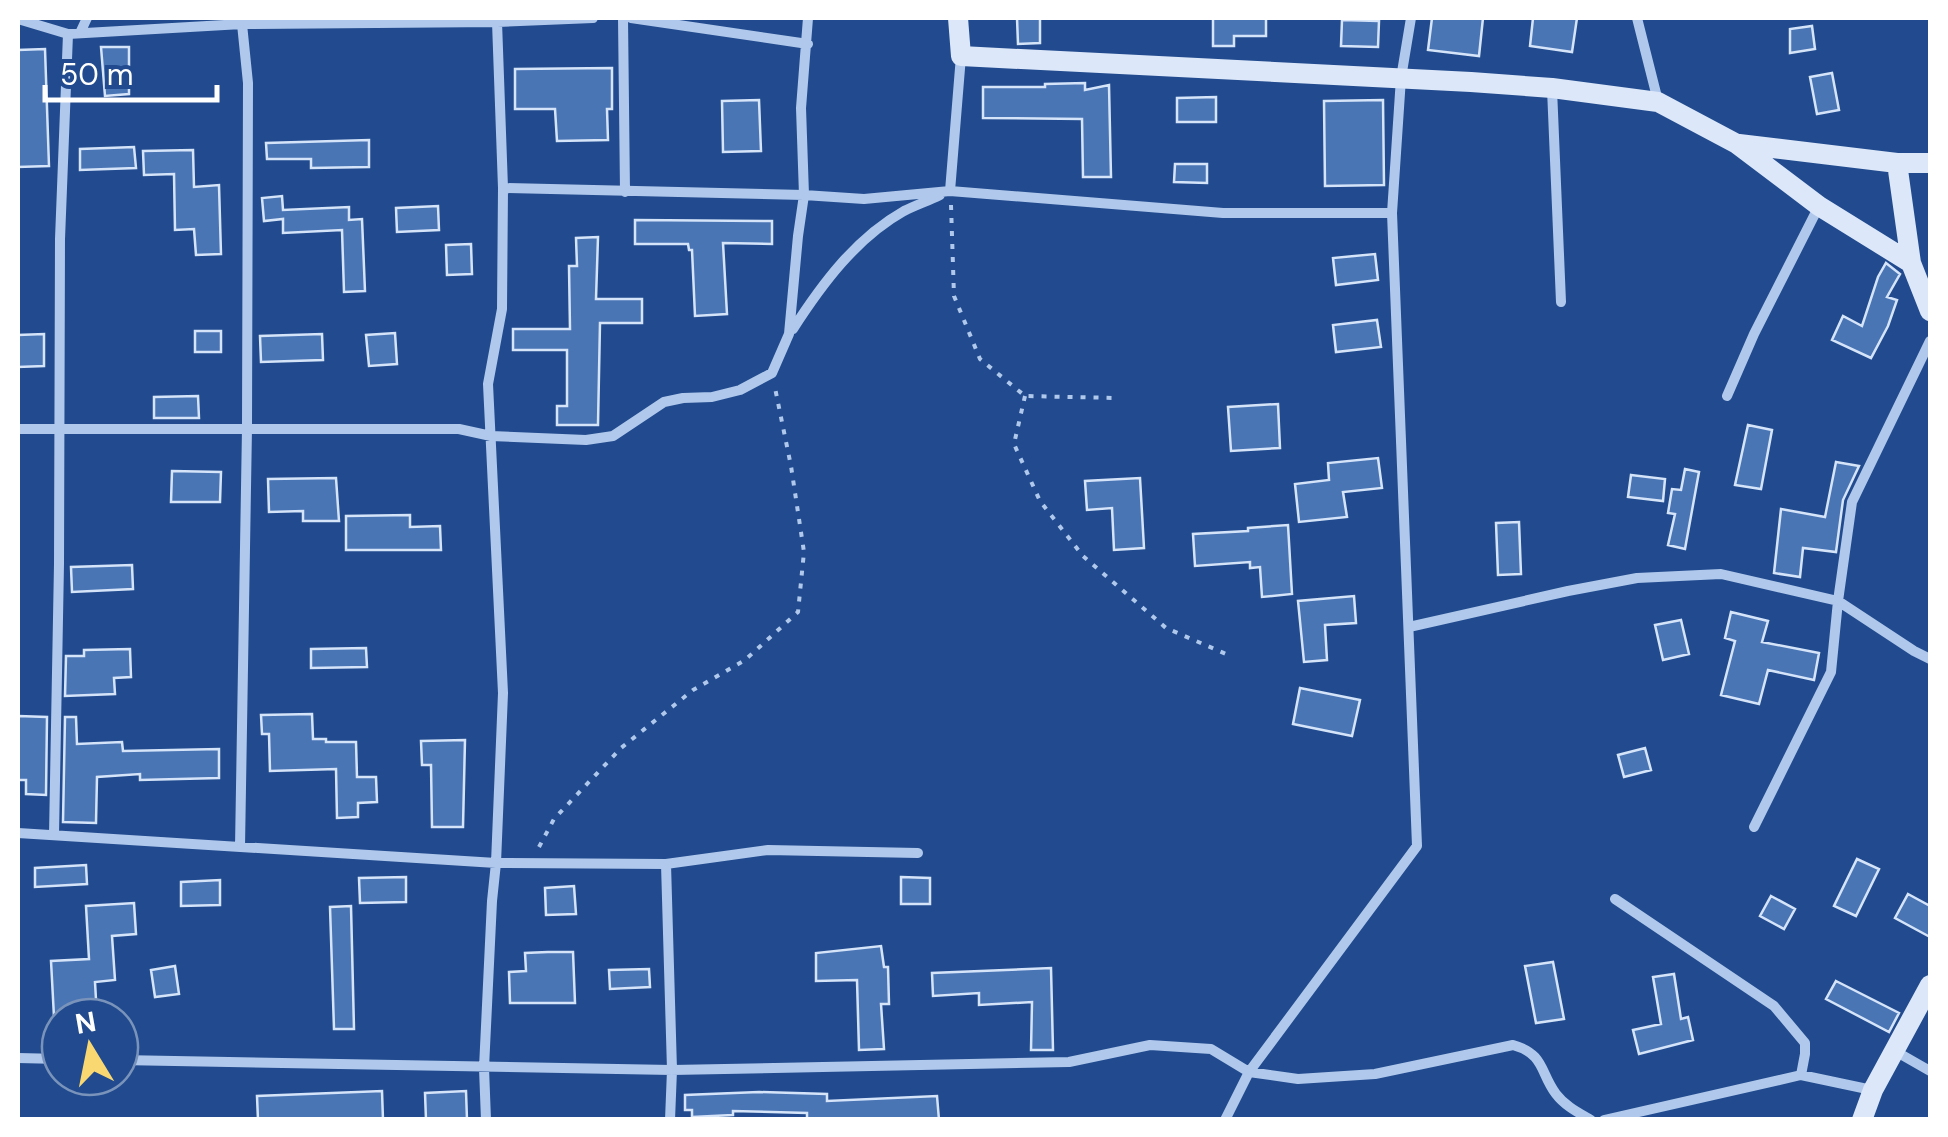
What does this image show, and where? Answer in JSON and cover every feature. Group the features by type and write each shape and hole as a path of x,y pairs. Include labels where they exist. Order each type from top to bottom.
{"street":[{"path":"18,18 74,33 242,24 593,18"},
{"path":"54,835 60,239 74,33 87,18"},
{"path":"622,18 625,192"},
{"path":"631,18 808,44"},
{"path":"789,334 804,195 801,108 808,18"},
{"path":"950,191 961,56 958,18"},
{"path":"1225,1120 1249,1072 1416,846 1392,212 1400,78 1410,18"},
{"path":"1637,18 1658,102"},
{"path":"486,1120 484,1068 502,693 488,384 502,309 503,188 497,22"},
{"path":"240,847 248,83 242,24"},
{"path":"961,56 1552,88 1658,102 1737,144 1818,206 1911,263"},
{"path":"1552,88 1561,302"},
{"path":"1737,144 1897,163 1930,163"},
{"path":"1897,163 1911,263 1930,312"},
{"path":"503,188 864,199 950,191 1222,213 1392,212"},
{"path":"18,429 459,428 490,436 586,440 613,436 664,402 740,390 772,373 789,334 820,287 862,243 902,212 950,191"},
{"path":"1726,396 1818,206"},
{"path":"1754,827 1831,672 1852,502 1930,341"},
{"path":"1408,627 1637,578 1721,574 1838,601 1930,660"},
{"path":"18,834 496,864 666,864 768,850 918,853"},
{"path":"666,864 670,1120"},
{"path":"1614,899 1774,1006 1805,1043 1801,1075"},
{"path":"1862,1120 1930,985"},
{"path":"140,1060 672,1070 1069,1062 1150,1046 1211,1050 1249,1072 1298,1079 1375,1074 1513,1045 1528,1050 1556,1094 1591,1120"},
{"path":"1895,1051 1930,1071"},
{"path":"1604,1120 1801,1075 1874,1090"}],"path":[{"path":"950,191 954,296 980,359 1025,396 1116,398"},
{"path":"530,864 554,819 621,748 693,690 745,660 798,612 804,552 772,373"},
{"path":"1025,396 1014,444 1040,501 1083,556 1166,628 1226,654"}],"building":[{"path":"1017,18 1040,18 1040,43 1018,44"},
{"path":"1213,18 1266,18 1266,36 1234,36 1234,46 1213,46"},
{"path":"1432,18 1483,18 1479,56 1428,50"},
{"path":"1533,18 1577,18 1572,52 1530,46"},
{"path":"1342,20 1379,21 1378,47 1341,46"},
{"path":"1812,26 1815,49 1790,53 1790,29"},
{"path":"101,47 129,47 129,94 105,96"},
{"path":"45,49 49,166 18,167 18,50"},
{"path":"612,68 608,140 557,141 555,109 515,109 515,69"},
{"path":"1832,73 1839,110 1817,114 1810,77"},
{"path":"1085,83 1085,90 1109,85 1111,177 1083,177 1082,119 983,118 983,87"},
{"path":"1216,97 1216,122 1177,122 1177,98"},
{"path":"759,100 761,151 723,152 722,101"},
{"path":"1383,100 1384,185 1325,186 1324,101"},
{"path":"369,140 369,167 311,168 311,159 267,159 266,143"},
{"path":"134,147 136,168 80,170 80,149"},
{"path":"193,150 194,187 219,185 221,254 196,255 194,229 175,230 174,174 144,175 143,151"},
{"path":"1175,164 1207,164 1207,183 1174,182"},
{"path":"282,196 283,210 349,207 349,220 362,219 365,291 344,292 342,230 283,233 283,219 264,221 262,198"},
{"path":"438,206 439,230 397,232 396,208"},
{"path":"635,220 772,221 772,244 723,243 727,314 695,316 692,250 688,244 635,244"},
{"path":"598,237 596,299 642,299 642,323 600,323 598,425 557,425 557,406 567,406 567,350 513,350 513,329 570,329 569,266 577,266 576,238"},
{"path":"471,244 472,274 447,275 446,245"},
{"path":"1375,254 1378,280 1336,285 1333,258"},
{"path":"1886,263 1900,274 1887,297 1897,300 1871,358 1832,340 1843,316 1862,326"},
{"path":"1377,320 1381,347 1336,352 1333,325"},
{"path":"195,331 221,331 221,352 195,352"},
{"path":"395,333 397,364 369,366 366,335"},
{"path":"44,334 44,366 18,367 18,335"},
{"path":"322,334 323,360 261,362 260,336"},
{"path":"198,396 199,418 154,418 154,397"},
{"path":"1278,404 1280,448 1231,451 1228,407"},
{"path":"1748,425 1772,430 1761,489 1735,485"},
{"path":"1378,458 1382,488 1343,492 1347,517 1299,522 1295,484 1329,480 1328,463"},
{"path":"1836,462 1859,466 1843,500 1836,552 1803,548 1800,577 1774,573 1781,509 1825,517"},
{"path":"1685,469 1699,472 1685,549 1668,545 1675,514 1668,513 1672,489 1681,490"},
{"path":"172,471 221,472 220,502 171,502"},
{"path":"1631,475 1665,479 1663,501 1628,497"},
{"path":"336,478 339,521 303,521 303,511 269,512 268,479"},
{"path":"1140,478 1144,548 1114,550 1112,508 1087,510 1085,481"},
{"path":"410,515 410,527 440,526 441,550 346,550 346,516"},
{"path":"1519,522 1521,574 1498,575 1496,523"},
{"path":"1288,525 1292,594 1262,597 1260,567 1250,568 1250,562 1195,566 1193,534"},
{"path":"132,565 133,589 72,592 71,567"},
{"path":"1354,596 1356,623 1325,625 1327,660 1304,662 1298,601"},
{"path":"1731,612 1768,621 1762,642 1819,653 1814,680 1768,670 1759,704 1721,695 1735,641 1725,638"},
{"path":"1681,620 1689,654 1663,660 1655,625"},
{"path":"366,648 367,667 311,668 311,649"},
{"path":"130,649 131,677 114,678 115,694 65,696 66,656 84,656 84,650"},
{"path":"1300,688 1360,700 1352,736 1293,724"},
{"path":"312,714 313,739 356,742 357,777 376,777 377,802 358,803 358,817 337,818 336,769 270,771 269,734 262,734 261,715"},
{"path":"18,716 47,717 46,795 26,794 26,780 18,780"},
{"path":"65,717 76,717 77,744 122,742 123,751 219,749 219,778 140,780 140,774 97,777 96,823 63,822"},
{"path":"465,740 463,827 432,827 431,765 422,765 421,741"},
{"path":"1645,748 1651,770 1624,777 1618,755"},
{"path":"1857,859 1879,869 1856,916 1834,906"},
{"path":"86,865 87,884 35,887 35,868"},
{"path":"406,877 406,902 360,903 359,878"},
{"path":"901,877 930,878 930,904 901,904"},
{"path":"220,880 220,905 181,906 181,882"},
{"path":"574,886 576,914 546,915 545,888"},
{"path":"1908,894 1930,906 1930,937 1895,918"},
{"path":"1771,896 1795,909 1784,929 1760,916"},
{"path":"134,903 136,934 112,936 115,980 95,982 96,997 53,997 51,961 89,959 86,906"},
{"path":"351,906 354,1029 334,1029 330,907"},
{"path":"881,946 884,967 888,967 889,1004 881,1004 884,1049 859,1050 857,980 816,981 816,953"},
{"path":"573,952 575,1003 510,1003 509,972 526,971 525,953"},
{"path":"1553,962 1564,1019 1536,1023 1525,966"},
{"path":"175,966 179,994 155,997 151,970"},
{"path":"1051,968 1053,1050 1031,1050 1032,1002 979,1005 979,993 933,996 932,973"},
{"path":"649,969 650,987 610,989 609,970"},
{"path":"1674,974 1681,1019 1688,1017 1693,1040 1639,1054 1633,1030 1661,1024 1653,977"},
{"path":"1836,981 1899,1013 1889,1032 1826,999"},
{"path":"382,1091 383,1120 258,1120 257,1096"},
{"path":"466,1091 467,1120 426,1120 425,1093"},
{"path":"827,1094 827,1101 937,1096 939,1120 807,1120 807,1113 733,1111 733,1115 692,1117 692,1110 685,1110 685,1095"}]}
